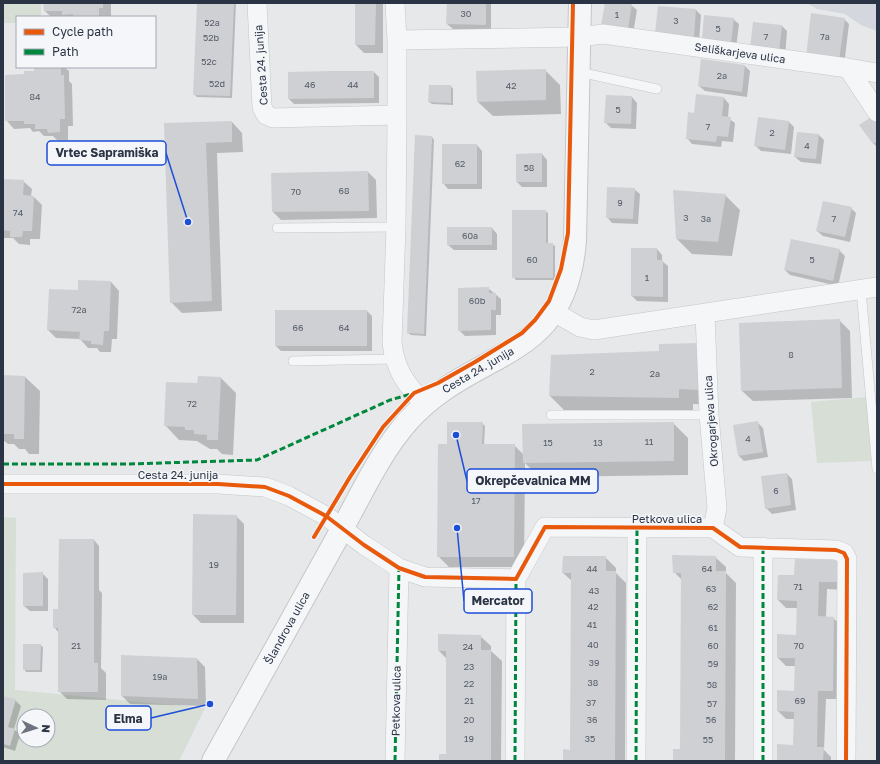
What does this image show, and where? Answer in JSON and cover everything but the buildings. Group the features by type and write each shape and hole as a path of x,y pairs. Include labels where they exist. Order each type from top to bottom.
{"street":[{"name":"Cesta 24. junija","path":"257,3 262,107 266,115 273,118 397,114"},
{"path":"395,3 398,40 396,227 392,343 394,359 400,373 414,393 426,404"},
{"name":"Cesta 24. junija","path":"361,494 398,432 426,404 461,378 527,341 554,312 565,290 574,255 580,3"},
{"name":"Seliškarjeva ulica","path":"579,37 603,34 877,73"},
{"path":"398,40 579,37"},
{"path":"848,68 877,112"},
{"path":"554,312 580,327 594,330 869,289"},
{"name":"Okrogarjeva ulica","path":"705,314 709,415 717,508 713,528"},
{"name":"Cesta 24. junija","path":"3,484 252,485 278,491 326,516 343,528"},
{"name":"Šlandrova ulica","path":"213,761 361,494"},
{"name":"Petkova ulica","path":"515,761 516,579 545,527 713,528 740,547 836,550 844,553 847,559 846,761"},
{"path":"343,528 364,545 399,568 425,577 516,579"},
{"name":"Petkova ulica","path":"636,761 637,528"},
{"path":"763,547 763,761"},
{"name":"Petkova ulica","path":"395,761 399,568"}],"lane":[{"path":"578,72 657,89"},
{"path":"277,228 396,227"},
{"path":"869,289 877,469"},
{"path":"293,361 394,359"},
{"path":"552,415 709,415"}],"shaded area":[{"path":"3,3 41,3 41,16 16,16 16,23 3,23"},
{"path":"807,3 877,3 877,31 861,25 845,14 817,9"},
{"path":"867,397 871,461 817,463 811,402"},
{"path":"3,517 16,518 15,690 205,708 179,761 3,761"}],"marked path":[{"path":"3,464 128,464 257,460 390,400 411,394"},
{"path":"636,761 637,528"},
{"path":"763,547 763,761"},
{"path":"395,761 399,568"},
{"path":"515,761 516,579"}],"cycle path":[{"path":"314,537 350,477 383,427 414,393 438,383 522,333 535,320 549,301 561,269 568,233 573,3"},
{"path":"3,484 218,484 265,487 289,496 326,516 364,545 399,568 425,577 516,579 545,527 713,528 740,547 836,550 844,553 847,559 846,761"}],"place":[{"name":"Vrtec Sapramiška","path":"188,222"},
{"name":"Okrepčevalnica MM","path":"456,435"},
{"name":"Mercator","path":"457,528"},
{"name":"Elma","path":"210,704"}]}
